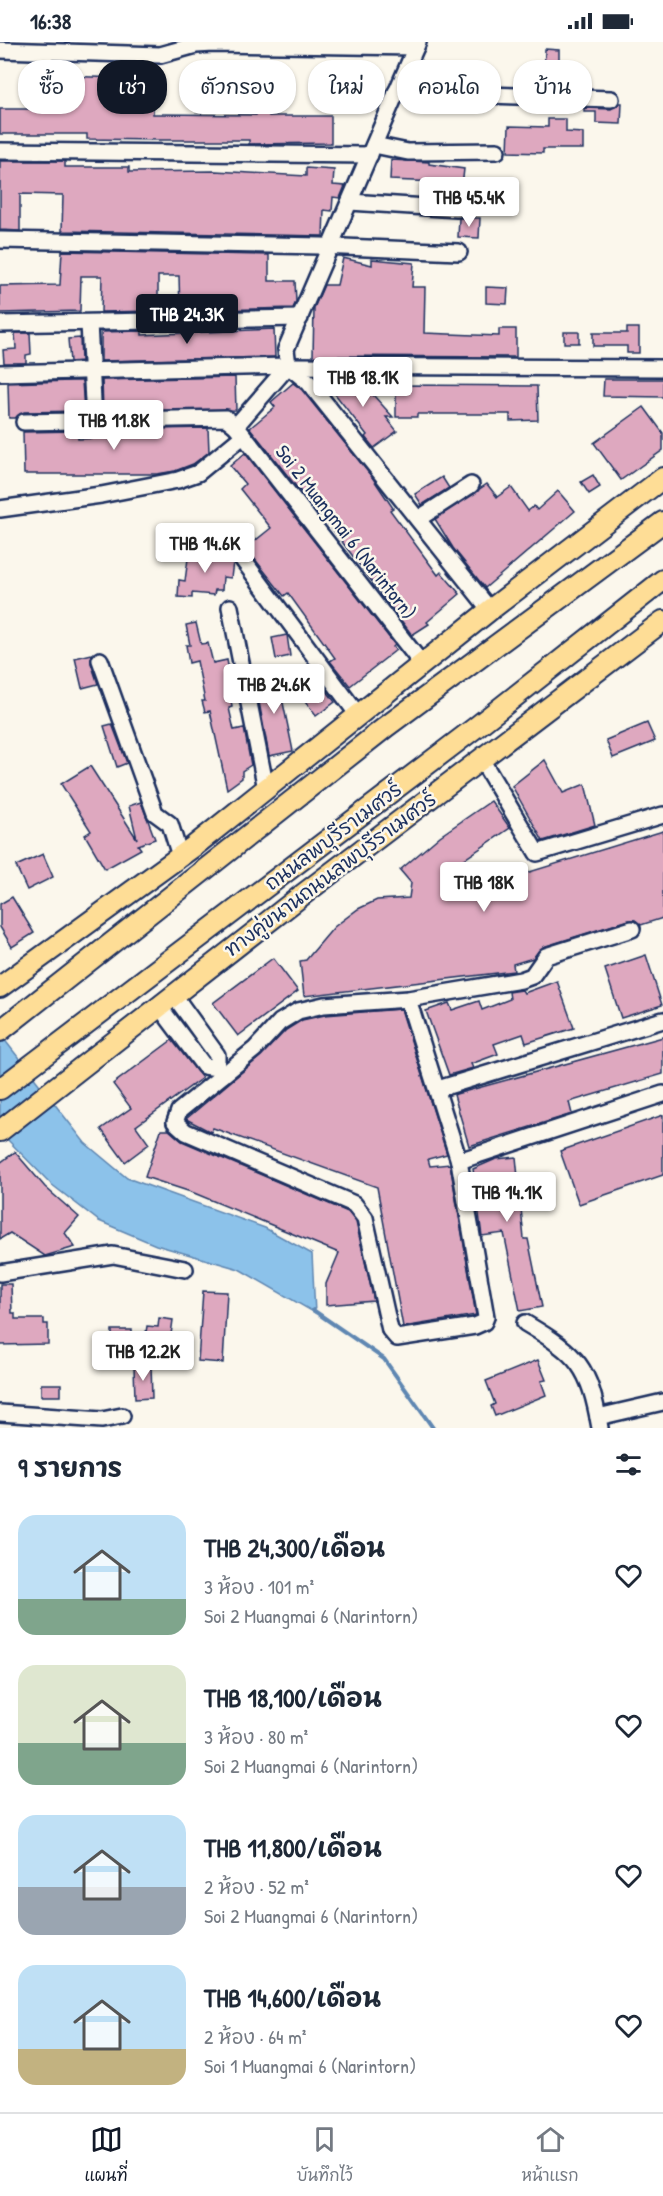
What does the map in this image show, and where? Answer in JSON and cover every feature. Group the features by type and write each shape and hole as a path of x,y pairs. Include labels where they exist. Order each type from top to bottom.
{"main road":[{"path":"0,987 186,852 490,610 663,478"},
{"path":"3,1029 387,726 663,522"},
{"name":"ถนนลพบุรีราเมศวร์","path":"0,1089 475,728 663,580"},
{"name":"ทางคู่ขนานถนนลพบุรีราเมศวร์","path":"0,1131 301,896 663,621"},
{"path":"186,852 387,726"},
{"path":"301,896 475,728"}],"street":[{"path":"0,50 160,55 196,45 214,44 417,44 286,350 288,366 240,431 198,473 178,480 101,495 0,509"},
{"path":"396,92 611,99"},
{"path":"0,151 497,151"},
{"path":"350,202 458,209"},
{"path":"0,240 330,246 459,252"},
{"path":"0,324 300,318"},
{"path":"89,323 94,421"},
{"path":"288,366 309,383 490,610"},
{"path":"0,373 288,366 663,368"},
{"path":"24,422 226,418 240,431"},
{"name":"Soi 2 Muangmai 6 (Narintorn)","path":"240,431 422,664"},
{"path":"418,519 471,485"},
{"path":"229,541 358,715"},
{"path":"230,607 266,789"},
{"path":"100,660 155,813 170,824 186,852"},
{"path":"481,759 537,853 663,815"},
{"path":"408,999 459,1161 486,1317 484,1322 475,1326 397,1338 390,1330 365,1218 354,1204 179,1127 175,1122 179,1111 220,1072 255,1048 280,1022 298,1011 324,1005 408,999 521,980 532,976 546,956 632,929"},
{"path":"166,1000 218,1054 220,1072"},
{"path":"438,1089 663,1020"},
{"path":"459,1161 663,1094"},
{"path":"0,1273 113,1255 185,1269"},
{"path":"525,1323 552,1339 581,1365 593,1389 599,1423 663,1402"},
{"path":"0,1413 102,1420 122,1416"}],"water":[{"path":"0,1034 85,1143 127,1178 265,1228 312,1254 315,1313 239,1269 156,1245 99,1221 51,1184 0,1132"}],"building":[{"path":"545,49 559,50 559,60 545,60"},
{"path":"85,77 97,77 97,114 331,116 331,143 249,144 249,140 87,139 87,134 0,134 0,109 18,109 18,114 85,114"},
{"path":"622,103 621,124 596,123 596,112 592,112 592,108 611,109"},
{"path":"548,119 566,119 566,132 583,133 583,149 543,149 543,153 508,152 509,126 548,127"},
{"path":"391,160 429,162 429,164 464,169 461,195 435,191 437,182 390,180"},
{"path":"0,161 65,161 65,167 129,167 129,172 215,171 306,176 306,168 334,170 333,185 345,186 340,198 333,197 332,211 324,210 323,236 62,231 63,195 20,194 20,231 0,230"},
{"path":"459,218 480,218 479,238 458,237"},
{"path":"62,251 269,255 269,281 295,281 296,302 293,308 180,311 179,276 158,276 158,311 101,312 102,276 81,276 80,311 0,313 0,286 60,285"},
{"path":"343,258 372,265 372,259 414,263 412,287 425,287 424,333 499,336 499,329 516,329 516,357 313,356 314,308 324,285 337,285"},
{"path":"486,287 508,288 507,304 486,303"},
{"path":"627,328 639,328 639,353 627,353 627,346 593,346 593,333 627,333"},
{"path":"274,329 275,357 101,361 101,332 142,331 142,335"},
{"path":"564,332 579,332 579,343 564,343"},
{"path":"15,333 30,333 31,354 26,355 26,363 4,363 3,350 16,349"},
{"path":"80,338 81,361 70,362 68,339"},
{"path":"321,376 370,381 364,385 393,417 386,417 397,431 374,448 365,437 367,435"},
{"path":"235,377 236,410 103,411 102,380"},
{"path":"604,379 663,379 663,397 603,396"},
{"path":"82,381 84,411 24,412 15,418 9,418 8,383"},
{"path":"293,383 302,390 372,477 393,508 390,510 438,575 441,572 460,594 427,622 429,624 412,635 328,523 250,428 275,407 271,402"},
{"path":"396,385 537,386 538,420 510,421 510,414 417,414 417,417 396,417"},
{"path":"644,407 663,433 663,450 621,480 594,443"},
{"path":"208,428 209,452 193,464 175,471 157,474 24,474 23,432 78,431 78,439 98,438 98,430"},
{"path":"245,453 395,645 393,647 396,650 350,686 330,661 335,658 288,593 284,596 246,548 271,528 240,489 245,484 230,466"},
{"path":"593,475 600,487 589,494 581,482"},
{"path":"442,477 449,488 422,505 415,494"},
{"path":"487,484 497,497 511,487 528,511 534,506 537,510 558,491 575,511 485,588 453,548 435,519"},
{"path":"189,551 227,555 233,562 231,578 223,577 222,590 215,590 214,595 192,593 192,598 178,597 179,580 185,581"},
{"path":"196,623 201,644 208,643 213,663 227,660 231,681 228,681 232,707 229,708 234,730 244,728 251,765 242,771 242,778 227,789 210,711 205,712 202,701 205,701 197,661 189,663 186,645 190,645 186,625"},
{"path":"287,635 290,656 276,659 272,638"},
{"path":"92,654 91,663 98,684 82,688 75,658"},
{"path":"276,669 293,751 269,756 259,702 264,701 256,676"},
{"path":"319,680 335,702 316,716 300,694"},
{"path":"647,723 655,741 613,758 606,740"},
{"path":"112,724 127,763 117,767 104,726"},
{"path":"545,760 563,793 585,784 595,825 543,841 512,786"},
{"path":"90,766 137,839 129,806 141,802 155,839 138,845 141,849 105,869 85,835 91,831 61,784"},
{"path":"491,801 510,828 456,865 467,881 485,877 487,885 663,831 663,918 641,925 635,920 629,920 543,947 533,958 513,964 514,971 304,996 300,961 306,960 334,927 358,909 377,900 409,898 411,883 400,870 440,836"},
{"path":"43,854 53,877 27,890 16,866"},
{"path":"12,897 34,933 12,947 0,927 0,904"},
{"path":"646,955 662,1005 621,1018 605,969"},
{"path":"273,958 298,991 238,1036 213,1003"},
{"path":"557,981 574,1028 526,1043 523,1034 494,1044 498,1054 471,1064 473,1068 449,1075 426,1011 449,1003 452,1010 479,1001 482,1010 510,999 509,992 522,990 524,993"},
{"path":"401,1009 447,1154 428,1159 430,1166 450,1164 476,1315 403,1327 377,1187 213,1128 211,1132 186,1119 261,1056 286,1030 302,1020 325,1015"},
{"path":"663,1037 663,1074 569,1102 572,1114 469,1146 454,1095"},
{"path":"172,1040 202,1078 136,1126 149,1144 125,1162 101,1129 131,1108 113,1084"},
{"path":"663,1115 663,1175 579,1204 560,1151"},
{"path":"161,1130 169,1130 182,1141 348,1212 356,1222 374,1301 326,1305 326,1284 339,1253 194,1193 145,1177"},
{"path":"15,1152 45,1187 79,1217 65,1233 75,1247 45,1256 10,1233 0,1239 0,1163"},
{"path":"516,1157 524,1239 528,1239 542,1307 520,1311 504,1233 482,1236 473,1169 496,1159"},
{"path":"0,1284 11,1284 12,1313 15,1313 15,1319 44,1319 44,1324 48,1324 48,1344 0,1345"},
{"path":"203,1291 227,1292 223,1363 198,1361"},
{"path":"159,1318 173,1320 170,1342 145,1339 147,1326 158,1327"},
{"path":"112,1330 132,1330 132,1357 112,1357"},
{"path":"538,1360 546,1380 541,1381 546,1395 495,1416 491,1406 495,1404 486,1381"},
{"path":"151,1365 152,1398 135,1399 134,1366"},
{"path":"41,1384 61,1384 61,1396 41,1396"}],"waterway":[{"path":"313,1310 384,1359 433,1428"}]}
